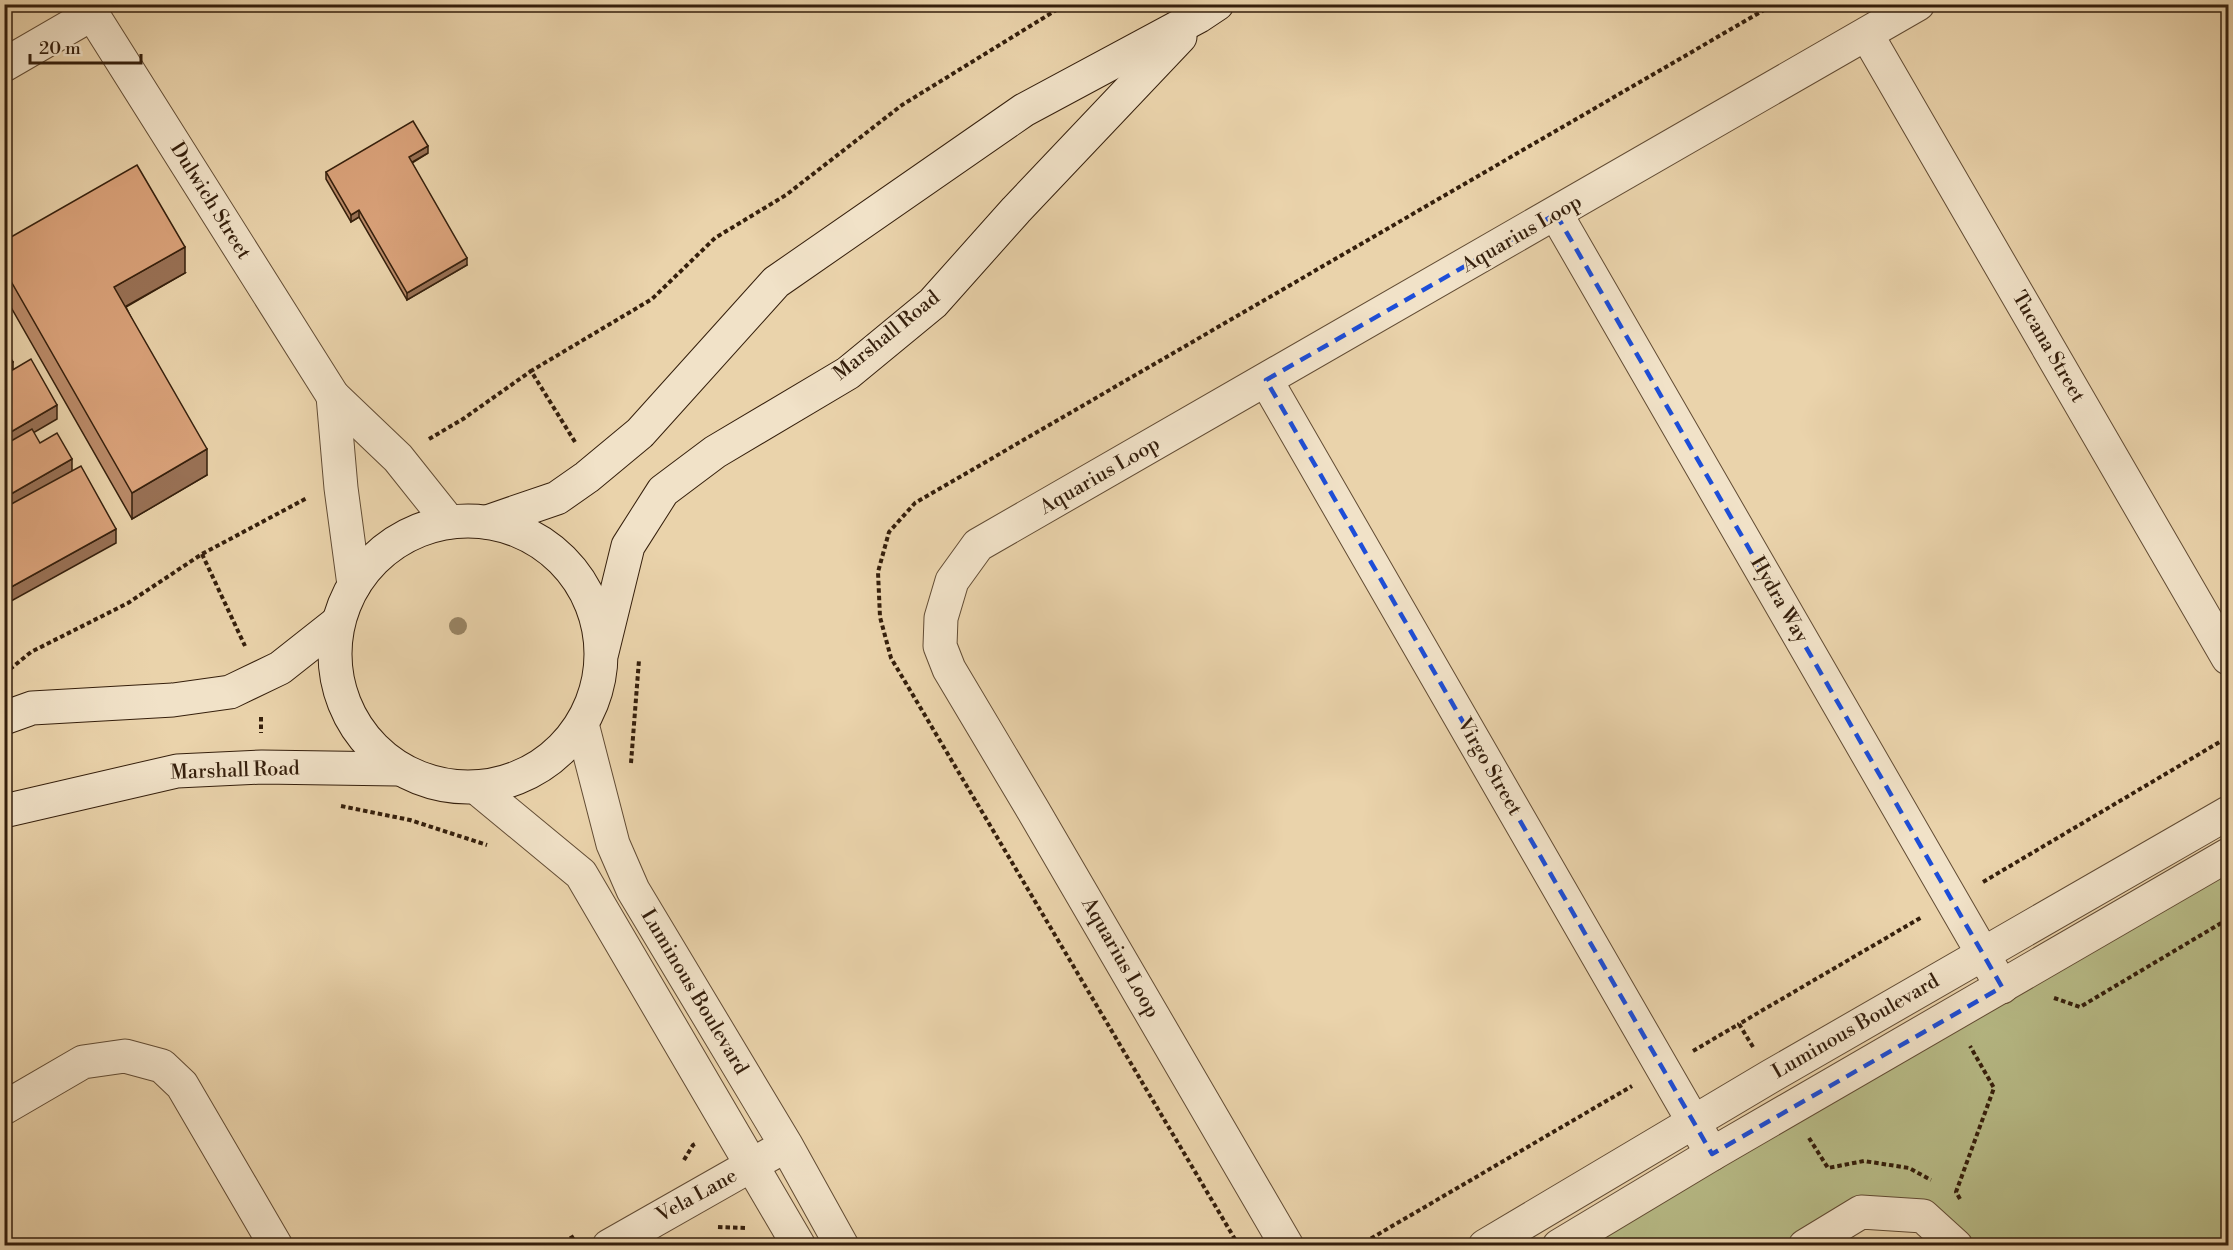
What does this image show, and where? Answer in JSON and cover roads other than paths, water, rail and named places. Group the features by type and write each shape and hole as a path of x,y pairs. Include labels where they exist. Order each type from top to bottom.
{"street":[{"name":"Aquarius Loop","path":"1287,1245 1034,810 949,669 940,646 941,618 952,581 978,545 1868,35 1918,4"},
{"path":"4,65 89,10"},
{"name":"Dulwich Street","path":"89,10 333,396 398,458 450,522"},
{"name":"Marshall Road","path":"487,522 557,498 640,433 776,282 1024,110 1208,10"},
{"name":"Marshall Road","path":"602,652 596,615 580,581 555,553 523,533 487,522 450,522 413,533 381,553 354,585 337,623 334,665 343,706 365,742 397,769 436,785 477,788 519,778 554,756 582,724 597,690 602,652 628,546 663,491 715,452 848,372 933,303 1016,210 1208,10"},
{"name":"Tucana Street","path":"1868,35 2229,658"},
{"name":"Hydra Way","path":"1556,214 2002,987"},
{"name":"Virgo Street","path":"1266,380 1712,1154"},
{"name":"Dulwich Street","path":"333,396 341,488 354,585"},
{"name":"Marshall Road","path":"4,718 32,708 173,700 230,692 280,668 337,623"},
{"name":"Luminous Boulevard","path":"582,724 613,844 633,890 786,1145 842,1245"},
{"name":"Marshall Road","path":"4,811 177,771 262,767 397,769"},
{"name":"Luminous Boulevard","path":"477,788 581,874 799,1245"},
{"name":"Luminous Boulevard","path":"1501,1242 1695,1123 2229,813"},
{"name":"Luminous Boulevard","path":"1559,1245 2229,855"},
{"path":"4,1108 83,1062 125,1056 162,1066 182,1084 276,1245"},
{"name":"Vela Lane","path":"609,1245 786,1145"},
{"path":"1805,1245 1862,1212 1923,1216 1956,1245"}]}
